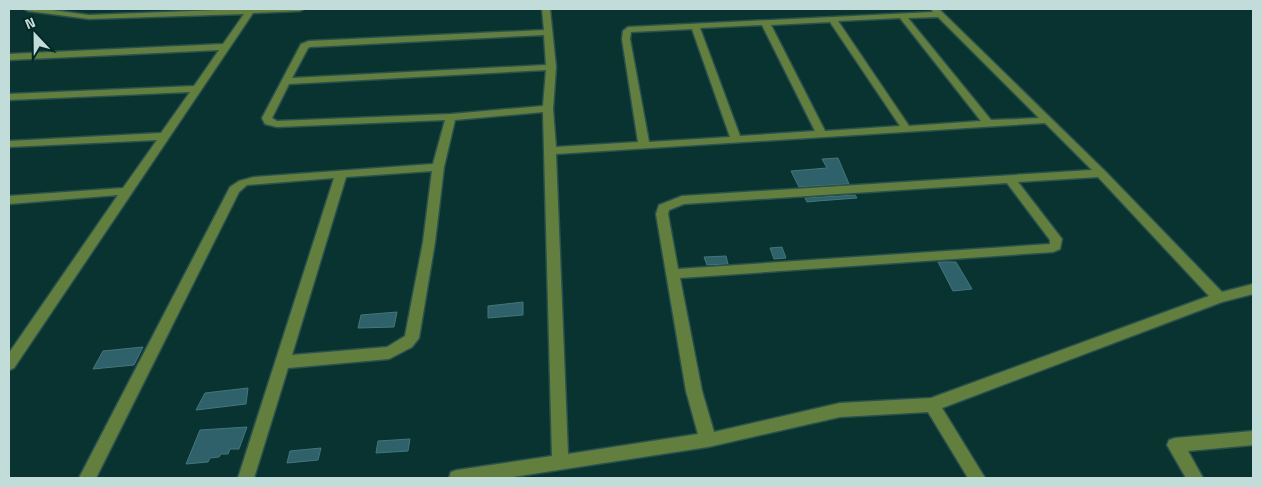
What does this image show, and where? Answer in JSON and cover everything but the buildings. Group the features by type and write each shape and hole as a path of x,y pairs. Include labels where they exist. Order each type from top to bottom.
{"street":[{"path":"28,9 89,17 172,11 300,9"},
{"path":"546,9 551,67 548,109 552,151 560,462"},
{"path":"9,364 250,11"},
{"path":"644,144 626,39 627,31 635,28 902,16 938,11 1101,173 1218,298"},
{"path":"902,16 988,123"},
{"path":"832,19 906,128"},
{"path":"765,22 821,133"},
{"path":"695,25 736,139"},
{"path":"547,32 313,42 304,46 288,81 267,118 269,122 277,124 451,117 548,109"},
{"path":"9,57 224,47"},
{"path":"288,81 551,67"},
{"path":"9,97 196,88"},
{"path":"283,362 389,353 412,338 429,242 438,167 451,117"},
{"path":"552,151 1048,120"},
{"path":"9,144 164,136"},
{"path":"87,478 234,190 243,183 254,180 438,167"},
{"path":"708,440 694,391 662,214 663,208 676,201 1101,173"},
{"path":"246,478 341,174"},
{"path":"673,274 1053,248 1056,246 1056,239 1011,180"},
{"path":"10,202 126,191"},
{"path":"457,478 708,440 840,410 932,405 1218,298 1253,289"},
{"path":"932,405 977,478"},
{"path":"1195,478 1175,445 1253,438"}]}
